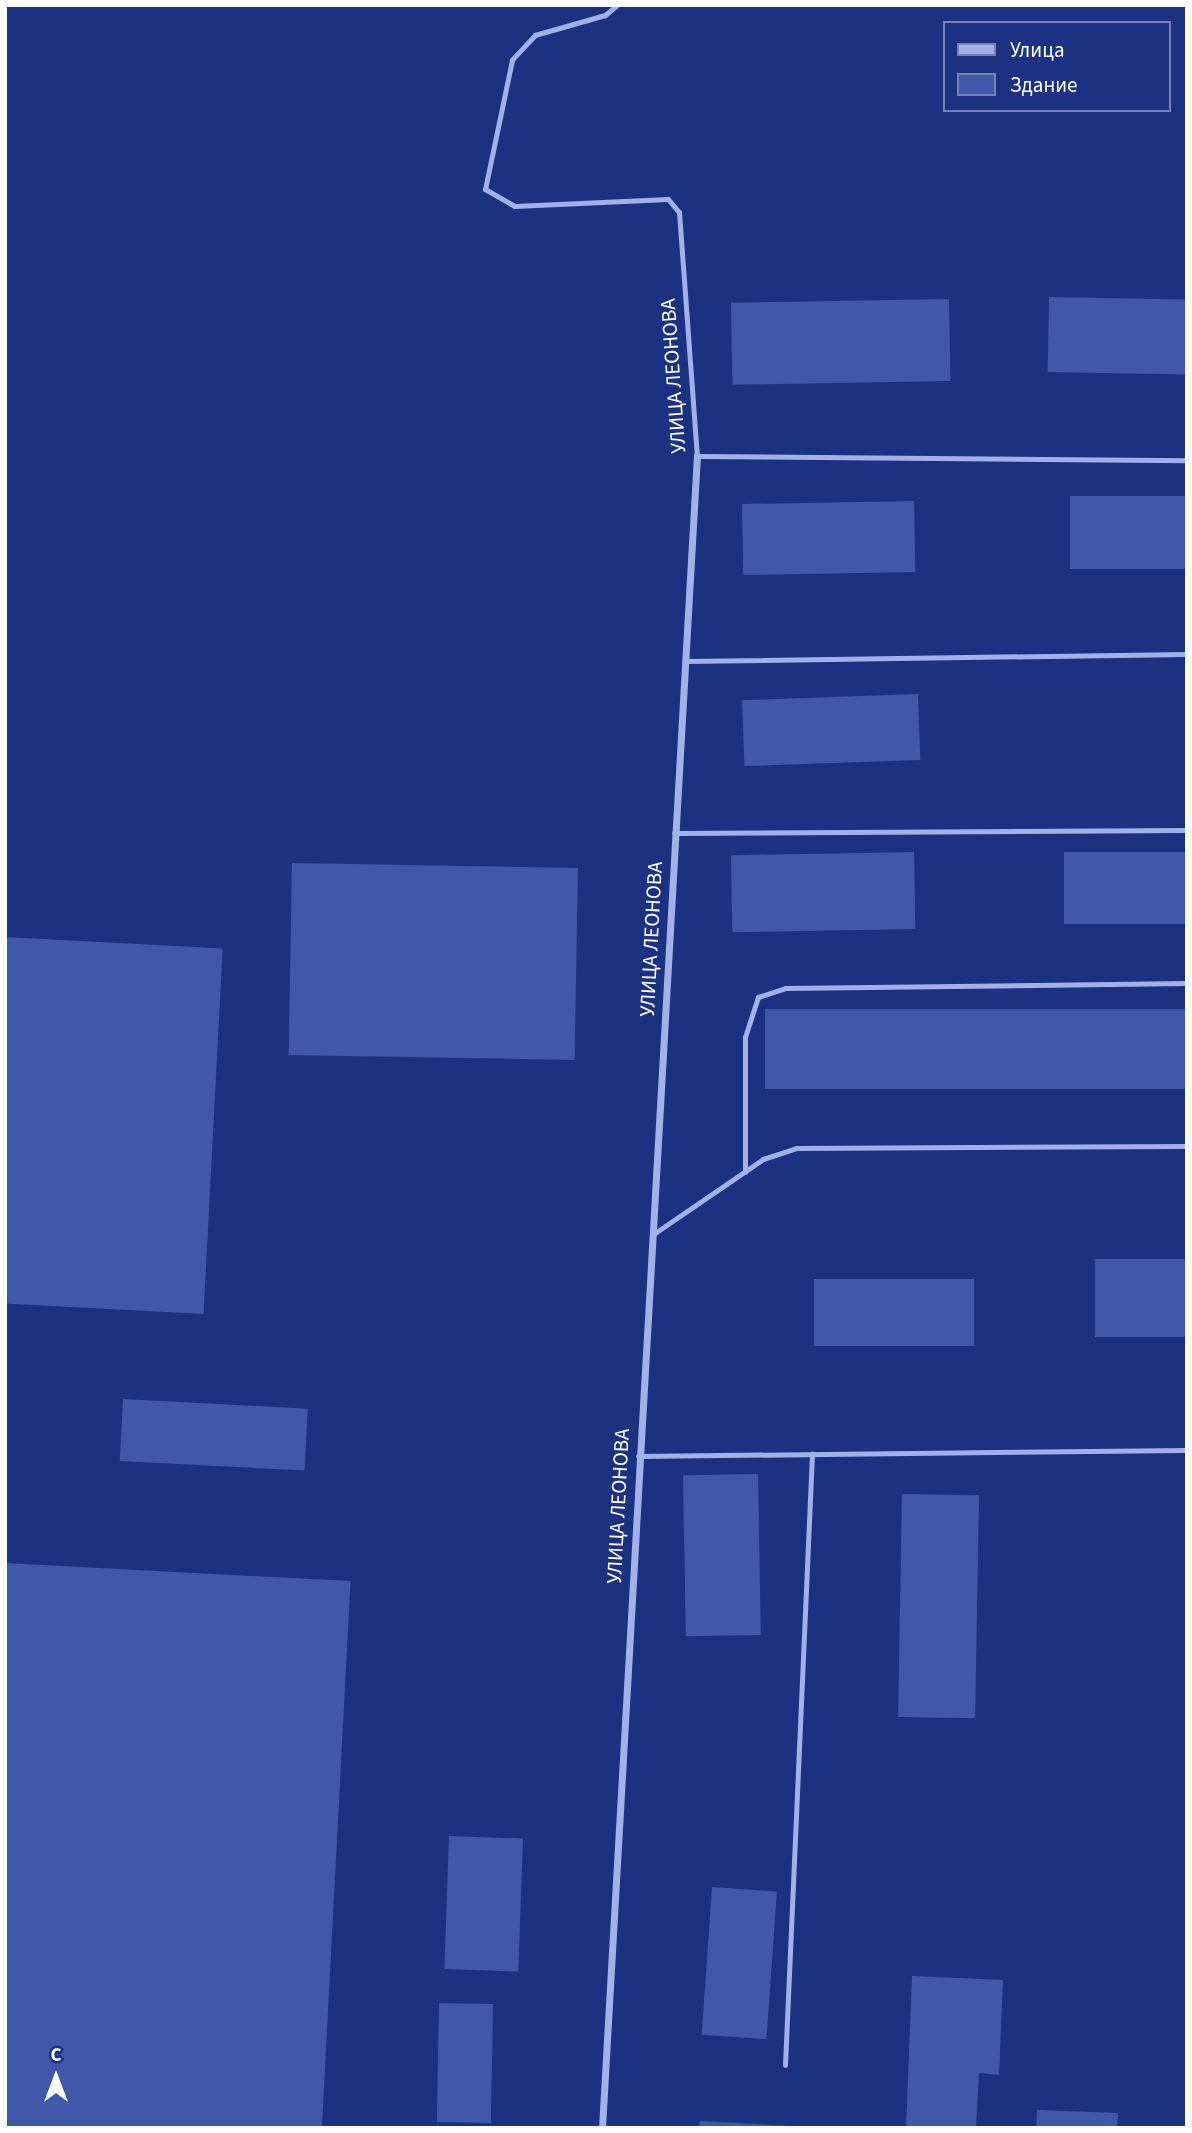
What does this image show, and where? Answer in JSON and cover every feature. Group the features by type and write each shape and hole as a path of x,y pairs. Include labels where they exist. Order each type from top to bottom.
{"street":[{"name":"УЛИЦА ЛЕОНОВА","path":"603,2128 638,1456 697,456"}],"lane":[{"name":"УЛИЦА ЛЕОНОВА","path":"617,5 605,15 536,34 512,60 485,189 515,206 668,199 678,212 697,456"},
{"path":"697,456 1187,460"},
{"path":"685,661 1187,654"},
{"path":"674,833 1187,830"},
{"path":"745,1172 745,1037 758,997 785,988 1187,983"},
{"path":"651,1236 745,1172 796,1148 1187,1146"},
{"path":"638,1456 1187,1450"},
{"path":"785,2065 812,1454"}],"building":[{"path":"1049,297 1187,299 1186,374 1048,372"},
{"path":"949,299 950,381 732,385 731,303"},
{"path":"1070,496 1187,496 1187,569 1070,569"},
{"path":"914,501 915,572 743,575 742,504"},
{"path":"918,694 920,760 744,766 742,700"},
{"path":"914,852 915,929 732,932 731,855"},
{"path":"1064,852 1187,852 1187,924 1064,924"},
{"path":"292,863 578,868 575,1060 289,1055"},
{"path":"5,937 223,948 204,1314 5,1304"},
{"path":"765,1009 1187,1009 1187,1089 765,1089"},
{"path":"1095,1259 1187,1259 1187,1337 1095,1337"},
{"path":"814,1279 974,1279 974,1346 814,1346"},
{"path":"123,1399 308,1409 305,1471 120,1461"},
{"path":"758,1474 761,1635 686,1636 683,1475"},
{"path":"902,1494 979,1495 975,1718 898,1717"},
{"path":"5,1563 351,1581 322,2128 5,2128"},
{"path":"449,1836 523,1839 518,1972 444,1969"},
{"path":"712,1887 777,1892 767,2039 702,2035"},
{"path":"912,1976 1003,1980 999,2075 979,2073 976,2128 906,2128"},
{"path":"439,2003 493,2004 491,2123 437,2122"},
{"path":"1037,2110 1118,2113 1117,2128 1036,2128"},
{"path":"700,2121 792,2126 792,2128 699,2128"}]}
